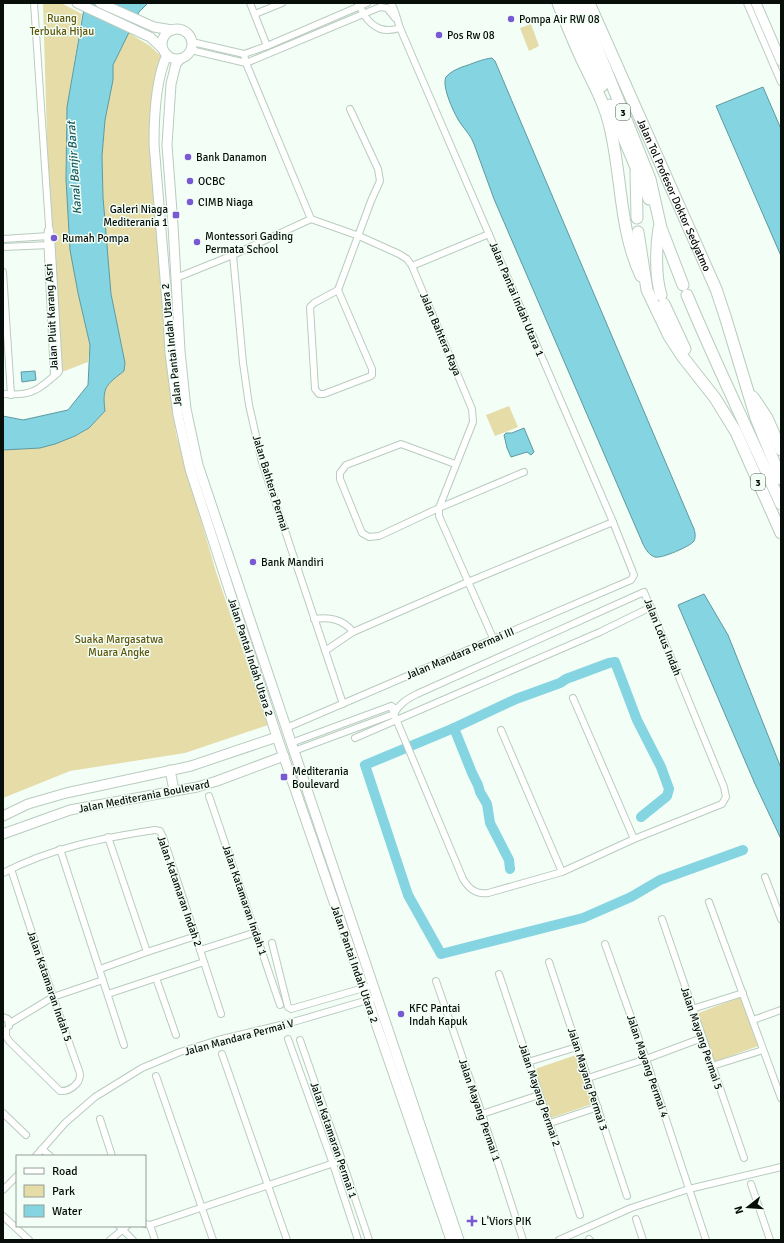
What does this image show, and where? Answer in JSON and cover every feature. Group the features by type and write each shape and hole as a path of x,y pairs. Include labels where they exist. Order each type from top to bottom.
{"highway":[{"path":"558,3 582,60 598,92 610,125 627,234 633,259 647,290"},
{"name":"Jalan Tol Profesor Doktor Sedyatmo","path":"568,3 660,223 702,332 752,437 781,504"},
{"name":"Jalan Tol Profesor Doktor Sedyatmo","path":"579,3 650,179 660,223"},
{"name":"Jalan Tol Profesor Doktor Sedyatmo","path":"589,3 716,289 763,437 781,479"},
{"path":"596,3 602,31"},
{"name":"Jalan Tol Profesor Doktor Sedyatmo","path":"636,166 637,218"},
{"path":"660,223 658,234 657,266 658,288 671,321 698,376"},
{"name":"3","path":"638,232 647,290 669,336 682,356 715,398 736,432 781,533"},
{"name":"Jalan Tol Profesor Doktor Sedyatmo","path":"748,390 767,418 781,450"}],"street":[{"name":"Jalan Pluit Karang Asri","path":"11,395 25,394 36,390 54,376 56,358 34,3"},
{"path":"77,3 134,24 158,29 178,29 186,33 191,46 188,54 179,60 165,54 150,37 134,24 100,3"},
{"path":"250,3 267,46"},
{"path":"255,14 282,3"},
{"path":"191,46 214,48 244,54 267,46 359,4 367,3"},
{"name":"Jalan Pantai Indah Utara 1","path":"391,3 397,17 397,21 613,522 633,570 634,577"},
{"path":"747,3 781,82"},
{"path":"756,3 781,61"},
{"path":"359,4 364,14 377,28 382,31 393,31 400,28"},
{"path":"191,46 212,55 246,63 380,7 384,7 390,11 397,21"},
{"path":"165,54 163,40 172,30"},
{"path":"212,55 214,48"},
{"name":"Jalan Pantai Indah Utara 2","path":"165,54 157,99 154,144 170,353 178,415 190,469 277,736 450,1240"},
{"path":"176,278 233,255 311,219 246,63 244,54"},
{"name":"Jalan Pantai Indah Utara 2","path":"179,60 171,84 167,145 180,351 186,409 198,465 459,1240"},
{"path":"338,290 372,369 372,375 324,394 319,394 315,389 310,308 314,303 338,290 371,201 380,181 380,176 350,109"},
{"name":"Jalan Bahtera Raya","path":"311,219 359,236 399,254 407,259 412,266 472,409 473,422 455,464 439,508"},
{"path":"412,266 489,234"},
{"path":"3,240 49,236"},
{"path":"3,247 49,245"},
{"name":"Jalan Bahtera Permai","path":"233,255 243,363 254,428 262,462 343,704"},
{"path":"3,272 11,395 3,394"},
{"path":"455,464 401,444 346,465 340,474 340,479 362,533 369,537 379,536 439,508 524,472"},
{"path":"439,508 439,516 493,638"},
{"path":"325,651 354,632 468,582 613,522"},
{"name":"Jalan Mandara Permai III","path":"286,728 631,580 634,577"},
{"name":"Jalan Lotus Indah","path":"292,747 394,712 404,701 417,694 644,592 724,788 726,797 722,804 634,839 562,872 488,893 483,894 474,892 468,887 463,879 394,712"},
{"path":"355,738 394,712 600,632 651,607"},
{"path":"314,618 325,617 339,620 349,626 354,632"},
{"path":"573,698 634,839"},
{"path":"501,730 562,872"},
{"name":"Jalan Mediterania Boulevard","path":"3,816 28,804 66,793 191,766 277,736"},
{"path":"292,747 290,753 296,772 292,778"},
{"name":"Jalan Mediterania Boulevard","path":"3,834 70,810 197,787 284,756"},
{"path":"170,770 174,790"},
{"name":"Jalan Katamaran Indah 1","path":"209,796 280,1005"},
{"name":"Jalan Katamaran Indah 2","path":"3,873 60,850 108,837 155,830 160,832 163,837 221,1014"},
{"path":"108,837 147,952"},
{"path":"60,850 124,1045"},
{"name":"Jalan Katamaran Indah 5","path":"5,1030 9,1041 60,1091 66,1091 79,1081 80,1075 78,1065 53,997 10,869"},
{"path":"765,877 781,918"},
{"path":"709,902 781,1098"},
{"name":"Jalan Mayang Permai 5","path":"662,919 744,1158"},
{"path":"200,950 256,932"},
{"path":"100,969 196,936"},
{"name":"Jalan Katamaran Indah 1","path":"272,943 288,1007 291,1009 374,985"},
{"name":"Jalan Mayang Permai 4","path":"605,944 646,1059 706,1240"},
{"path":"108,994 204,962"},
{"name":"Jalan Mayang Permai 3","path":"549,962 627,1196"},
{"name":"Jalan Mayang Permai 2","path":"499,974 580,1215"},
{"path":"156,978 176,1035"},
{"path":"5,1030 9,1027 10,1023 53,997 103,980"},
{"name":"Jalan Mayang Permai 1","path":"436,981 482,1114 523,1240"},
{"path":"692,1009 742,993"},
{"name":"Jalan Mandara Permai V","path":"40,1153 65,1123 95,1097 142,1068 180,1052 218,1040 293,1022 378,997"},
{"path":"753,1020 781,1010"},
{"path":"4,1015 10,1023"},
{"path":"588,1078 646,1059 702,1038"},
{"path":"288,1040 333,1164 358,1240"},
{"name":"Jalan Katamaran Permai 1","path":"300,1040 369,1240"},
{"path":"528,1062 577,1047"},
{"path":"712,1066 763,1050"},
{"path":"222,1054 287,1240"},
{"path":"156,1076 213,1240"},
{"path":"482,1114 539,1095"},
{"path":"550,1124 598,1107"},
{"path":"3,1113 26,1135"},
{"path":"100,1120 112,1155"},
{"path":"155,1240 148,1225 342,1160"},
{"path":"559,1240 631,1208 689,1189 781,1167"},
{"path":"3,1190 16,1177"},
{"path":"751,1184 770,1240"},
{"path":"3,1216 29,1240"},
{"path":"636,1219 643,1240"},
{"path":"110,1240 123,1227 133,1240"}],"green space":[{"name":"Ruang Terbuka Hijau","path":"43,3 61,3 82,14 67,107 66,179 78,293 90,345 88,362 54,375"},
{"path":"531,24 539,46 529,51 520,28"},
{"name":"Suaka Margasatwa Muara Angke","path":"129,33 150,46 165,60 154,82 151,147 176,434 216,572 268,725 185,753 70,771 3,798 3,450 48,444 70,438 81,433 90,427 105,411 105,391 109,383 124,371 125,363 111,294 103,197 102,156 105,120 113,80 113,65"},
{"path":"509,406 518,427 495,436 486,415"},
{"path":"743,996 761,1045 714,1062 696,1014"},
{"path":"576,1055 592,1104 551,1118 535,1069"}],"water":[{"name":"Kanal Banjir Barat","path":"85,3 148,3 139,12 113,65 113,80 105,120 102,156 103,197 111,294 125,363 124,371 109,383 104,397 105,411 89,428 75,436 40,448 3,450 3,416 23,420 68,410 88,385 90,345 70,250 66,179 67,107"},
{"path":"492,58 495,61 694,529 694,541 676,552 655,557 648,552 643,544 494,199 473,141 458,120 449,101 445,87 446,77 448,75 462,67 481,60"},
{"path":"763,87 781,129 781,256 716,106"},
{"path":"35,371 36,380 22,382 21,372"},
{"path":"524,428 534,452 531,455 527,452 511,457 504,435 506,433 512,433"},
{"path":"704,594 728,635 781,768 781,839 755,784 678,605"}],"waterway":[{"path":"641,817 667,796 669,789 661,767 637,720 615,662 566,679 560,683 516,699 454,728 365,765 408,895 441,954 583,918 631,897 660,880 743,850"},
{"path":"454,728 480,792 487,804 490,823 509,860 510,869"}],"place":[{"name":"Pompa Air RW 08","path":"511,19"},
{"name":"Pos Rw 08","path":"439,35"},
{"name":"Bank Danamon","path":"188,157"},
{"name":"OCBC","path":"190,181"},
{"name":"CIMB Niaga","path":"190,202"},
{"name":"Galeri Niaga Mediterania 1","path":"176,215"},
{"name":"Rumah Pompa","path":"54,238"},
{"name":"Montessori Gading Permata School","path":"197,242"},
{"name":"Bank Mandiri","path":"253,562"},
{"name":"Mediterania Boulevard","path":"284,777"},
{"name":"KFC Pantai Indah Kapuk","path":"401,1014"},
{"name":"L'Viors PIK","path":"472,1221"}]}
